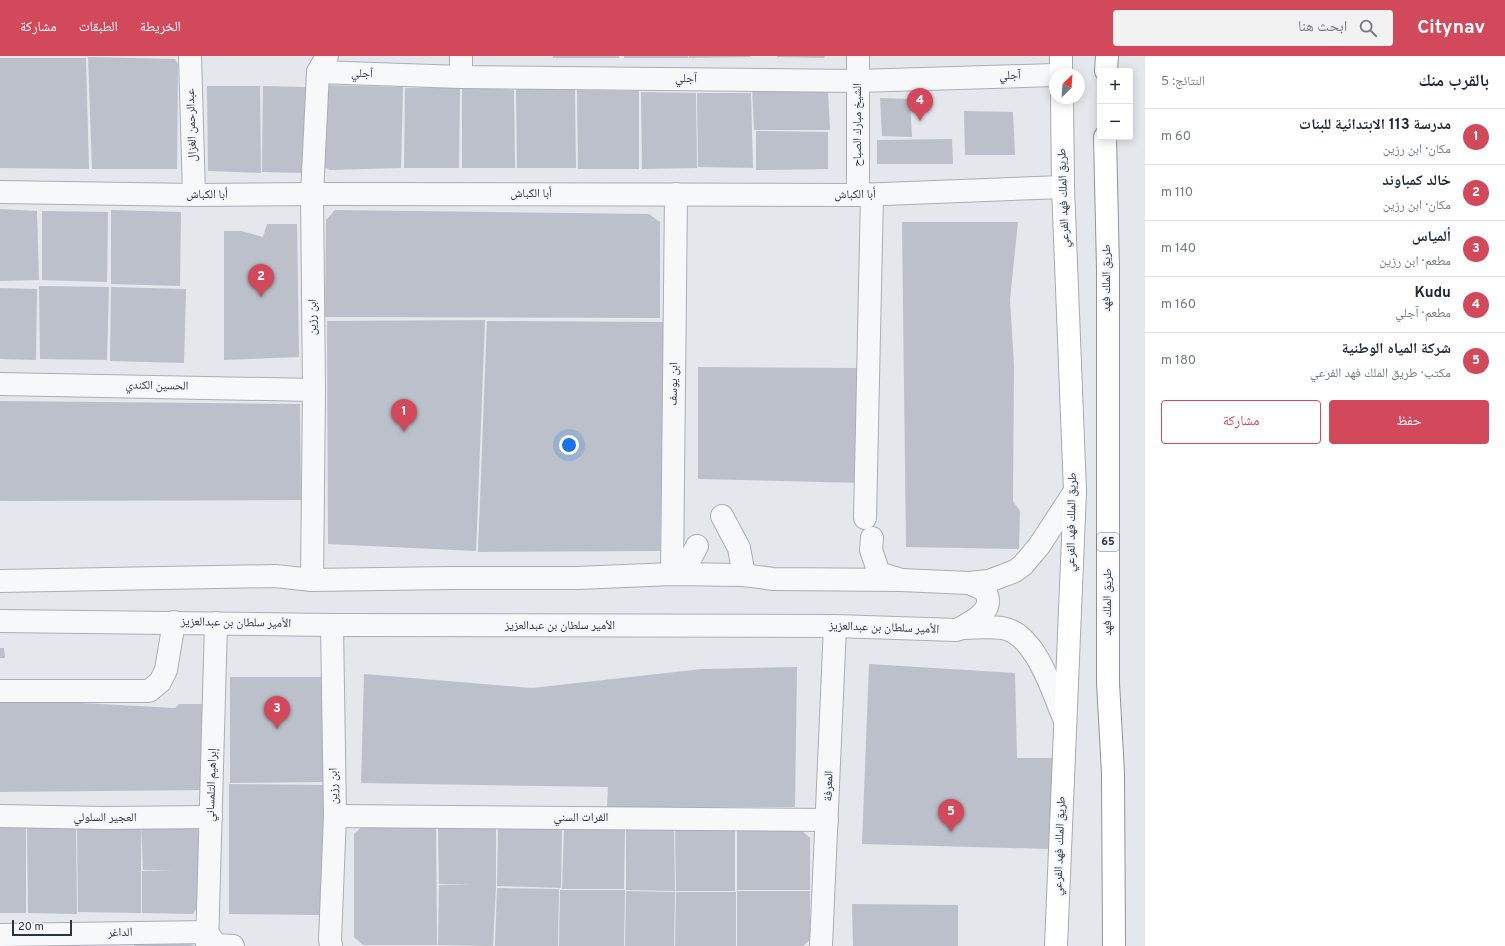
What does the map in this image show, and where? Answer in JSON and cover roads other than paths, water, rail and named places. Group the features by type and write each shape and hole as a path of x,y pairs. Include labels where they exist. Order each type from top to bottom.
{"main road":[{"path":"1061,56 1061,68"},
{"path":"1106,68 1107,56"},
{"name":"طريق الملك فهد الفرعي","path":"1056,946 1075,491 1063,188 1062,104"},
{"name":"طريق الملك فهد","path":"1105,140 1108,268 1108,683 1113,773 1114,946"}],"street":[{"name":"عبدالرحمن الغزال","path":"190,56 194,195"},
{"name":"الشيخ مبارك الصباح","path":"858,56 858,81 865,195 865,518"},
{"name":"آجلي","path":"322,64 461,66 858,81 1049,75"},
{"name":"ابن رزين","path":"312,580 314,390 312,194 322,64"},
{"name":"أبا الكباش","path":"0,192 194,195 865,195 1063,188"},
{"name":"ابن يوسف","path":"676,194 677,574"},
{"name":"الحسين الكندي","path":"0,384 314,390"},
{"path":"0,581 275,576 312,580 577,578 677,574 744,575 773,580 901,580 969,583 989,581 1015,571 1023,565 1039,546 1075,491"},
{"path":"722,516 739,548 744,575"},
{"path":"872,538 871,550 879,573 901,580"},
{"path":"677,574 697,546"},
{"path":"961,628 978,617 984,611 988,600 985,590 969,583"},
{"name":"الأمير سلطان بن عبدالعزيز","path":"0,621 332,625 835,626 956,630 961,628 1002,628 1014,632 1027,643 1038,658 1065,722"},
{"path":"0,691 149,691 160,682 166,670 174,622"},
{"name":"إبراهيم التلمساني","path":"207,939 216,623"},
{"name":"ابن رزين","path":"329,944 335,816 332,625"},
{"name":"المعرفة","path":"821,946 835,626"},
{"name":"العجير السلولي","path":"0,816 106,818 211,817"},
{"name":"الفرات السني","path":"335,816 827,820"},
{"name":"الداغر","path":"0,935 207,939"},
{"path":"207,939 216,945 234,946"}],"place":[{"name":"Kudu","path":"920,121"},
{"name":"خالد كمباوند","path":"261,297"},
{"name":"مدرسة 113 الابتدائية للبنات","path":"404,432"},
{"name":"ألمياس","path":"277,729"},
{"name":"شركة المياه الوطنية","path":"951,832"}]}
